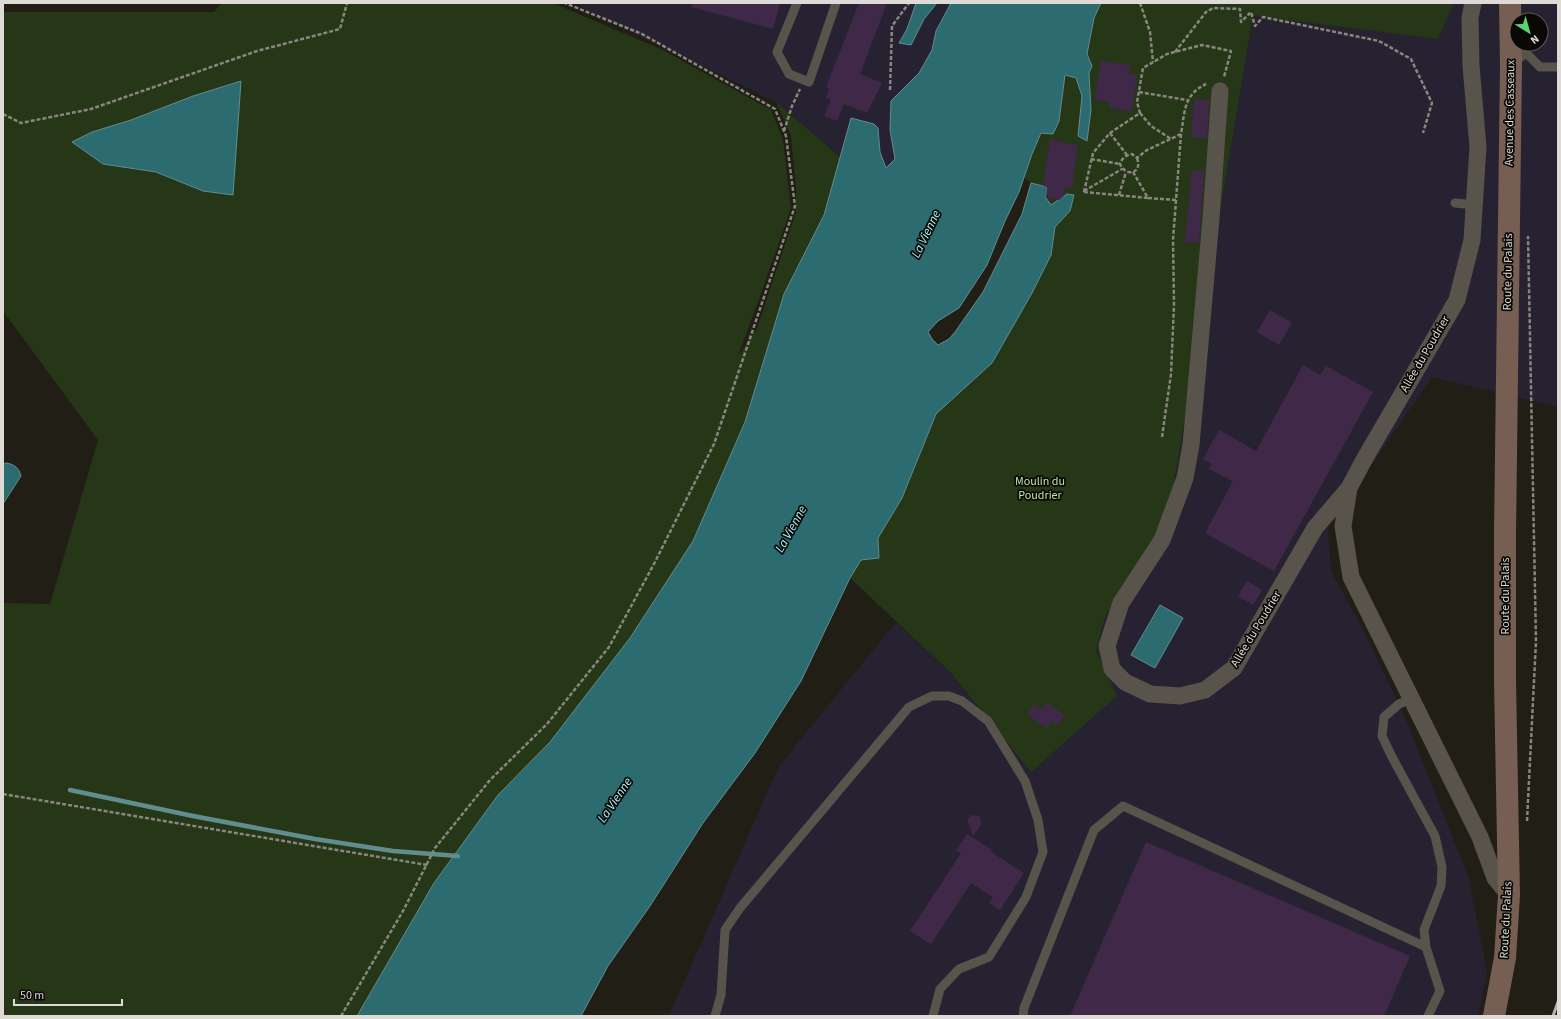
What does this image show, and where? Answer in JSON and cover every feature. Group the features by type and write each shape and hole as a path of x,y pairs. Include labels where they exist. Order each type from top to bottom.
{"main road":[{"name":"Avenue des Casseaux","path":"1509,174 1511,65 1510,3"},
{"name":"Route du Palais","path":"1494,1016 1505,958 1509,894 1506,759 1505,541 1509,174"}],"street":[{"name":"Allée du Poudrier","path":"1218,82 1211,219 1190,452 1185,478 1162,540 1121,603 1107,646 1112,669 1125,682 1150,694 1180,696 1205,690 1234,668 1315,528 1349,488 1457,300 1472,240 1478,147 1471,66 1470,18 1472,3"},
{"path":"1349,488 1343,526 1351,577 1480,837 1495,878 1509,894"}],"lane":[{"path":"797,3 777,52 789,74 809,82 836,3"},
{"path":"1511,65 1526,53 1540,67 1558,67"},
{"path":"1455,203 1475,205"},
{"path":"715,1016 720,995 725,930 740,908 909,707 932,696 949,696 962,701 988,721 1025,781 1038,820 1043,852 1026,897 989,957 959,969 940,989 933,1016"},
{"path":"1411,699 1399,704 1384,717 1382,736 1435,836 1442,867 1441,886 1424,930 1426,947 1440,991 1428,1016"},
{"path":"1023,1016 1024,1008 1094,830 1123,806 1426,947"}],"path":[{"path":"3,114 21,123 91,108 256,50 340,29 347,3"},
{"path":"341,1016 403,910 435,848 490,780 547,724 609,647 655,562 714,444 795,206 786,136 775,109 642,34 565,3"},
{"path":"890,90 892,26 909,3"},
{"path":"1140,3 1150,32 1153,62"},
{"path":"1175,52 1206,12 1213,8 1240,9 1241,22 1251,12 1255,26 1263,17 1379,41 1412,59 1432,103 1423,133"},
{"path":"1162,436 1171,374 1174,305 1173,240 1181,134 1187,100 1197,88 1218,82 1231,51 1202,45 1167,54 1143,68 1137,102 1140,113 1151,126 1171,139"},
{"path":"784,131 792,106 804,80"},
{"path":"1139,92 1187,100"},
{"path":"1084,192 1092,153 1110,133 1140,113"},
{"path":"1110,133 1126,155"},
{"path":"1137,158 1147,150 1181,134"},
{"path":"1132,154 1137,158 1139,164 1138,168 1133,172 1126,172 1122,169 1120,164 1126,155 1132,154"},
{"path":"1091,159 1120,164"},
{"path":"1084,192 1122,169"},
{"path":"1119,195 1126,172"},
{"path":"1133,172 1148,198"},
{"path":"1084,192 1176,200"},
{"path":"1527,824 1536,641 1528,232"},
{"path":"3,794 427,865"}],"shaded area":[{"path":"573,3 916,3 907,29 899,43 911,45 924,18 937,3 951,3 936,31 932,50 919,73 891,101 890,130 895,159 886,169 880,152 878,128 851,119 840,157 776,102"},
{"path":"1454,3 1558,3 1558,407 1432,377 1328,528 1331,571 1362,628 1405,717 1469,879 1487,973 1478,1016 669,1016 779,766 896,622 951,673 1031,772 1116,696 1096,651 1105,618 1173,489 1253,16 1438,39"}],"green space":[{"path":"222,3 553,3 663,50 771,110 783,140 791,208 738,356 757,328 796,212 796,189 791,136 776,102 840,157 824,215 784,294 745,422 693,541 630,638 550,742 498,795 434,883 357,1016 3,1016 3,603 50,604 98,440 3,311 3,12 214,12"},
{"name":"Moulin du Poudrier","path":"1101,3 1454,3 1438,39 1253,16 1173,489 1154,542 1120,590 1105,618 1096,651 1117,696 1031,772 951,673 850,578 861,560 879,557 878,538 902,498 936,414 992,363 1051,255 1055,227 1070,211 1064,196 1051,205 1046,198 1047,187 1031,183 1024,177 1032,154 1063,89 1065,75 1076,78 1082,96 1078,136 1087,141 1091,110 1089,73 1092,66 1087,54 1094,18"}],"water":[{"path":"916,3 937,3 924,19 911,45 899,43 907,29"},
{"name":"La Vienne","path":"951,3 1101,3 1094,18 1087,54 1092,66 1089,73 1091,110 1087,141 1078,136 1082,96 1076,78 1065,75 1059,121 1053,134 1041,133 1019,192 987,265 959,308 938,321 928,332 932,339 938,345 949,339 983,292 1022,214 1031,183 1047,187 1046,198 1051,205 1067,194 1074,195 1070,211 1055,227 1051,255 1032,293 992,363 936,414 902,498 878,538 879,558 861,560 850,578 801,681 755,753 703,823 650,906 608,966 581,1016 357,1016 434,883 498,795 550,742 630,638 693,541 745,422 784,294 824,215 851,118 874,124 878,128 880,152 886,168 895,159 890,130 891,101 919,73 932,50 936,31"},
{"path":"241,81 233,195 203,191 156,172 103,164 72,142 92,132 131,120 193,96"},
{"path":"7,463 16,467 21,476 3,504 3,464"},
{"path":"1160,605 1183,618 1155,668 1131,655"}],"building":[{"path":"692,3 780,3 773,29 691,7"},
{"path":"859,3 887,3 860,74 882,83 867,113 844,104 837,121 824,116 831,100 826,98 829,88 826,87"},
{"path":"1101,61 1130,65 1129,74 1137,75 1132,111 1109,108 1110,102 1095,100"},
{"path":"1194,99 1209,100 1207,138 1191,137"},
{"path":"1050,139 1078,146 1072,188 1065,187 1064,196 1059,200 1046,198 1047,187 1043,186"},
{"path":"1192,170 1204,171 1199,243 1185,242"},
{"path":"1270,310 1292,323 1279,345 1257,332"},
{"path":"1303,365 1320,375 1326,366 1373,392 1274,571 1205,533 1233,481 1209,469 1212,464 1203,459 1219,430 1256,451"},
{"path":"1247,581 1262,590 1253,605 1238,596"},
{"path":"1047,703 1065,715 1058,725 1052,721 1047,728 1027,715 1034,704 1042,710"},
{"path":"971,815 979,816 981,820 981,825 973,836 968,823 968,819"},
{"path":"967,834 992,850 991,852 1024,873 1000,910 989,903 993,897 971,883 931,944 910,931 961,853 956,850"},
{"path":"1146,842 1410,956 1384,1016 1070,1016"}],"waterway":[{"path":"70,790 193,816 315,839 393,851 458,856"}],"railway":[{"path":"1553,1016 1558,1002"}]}
